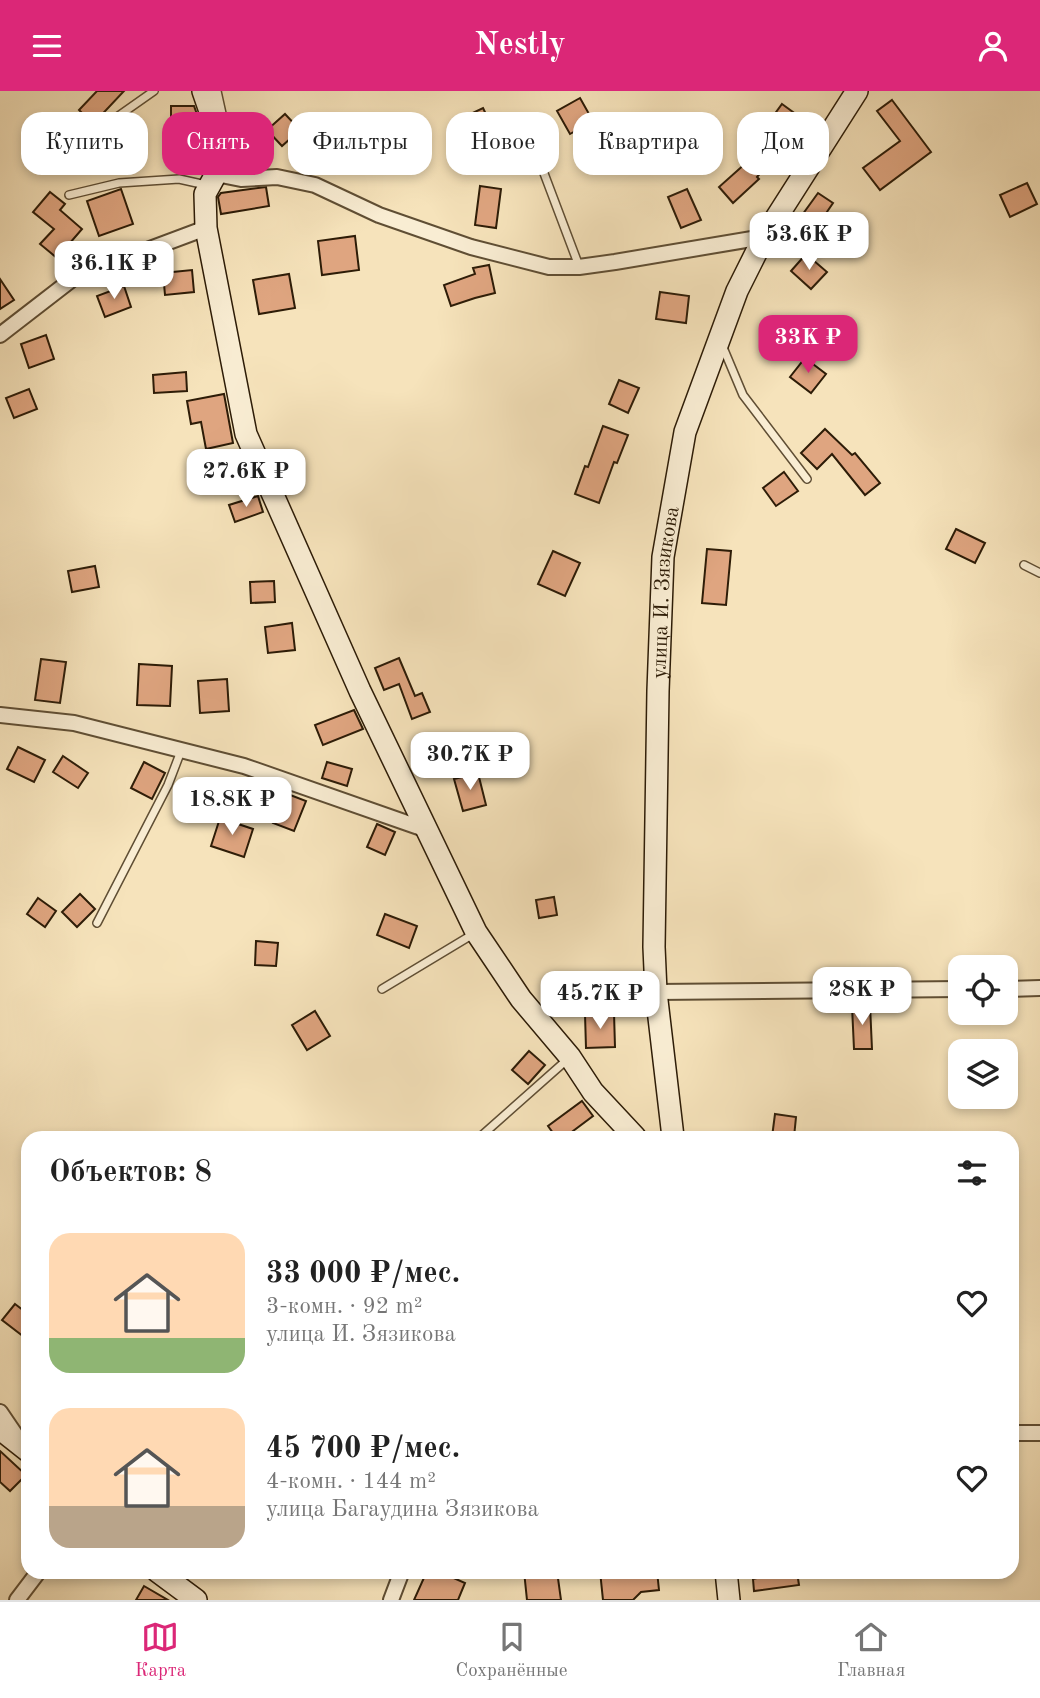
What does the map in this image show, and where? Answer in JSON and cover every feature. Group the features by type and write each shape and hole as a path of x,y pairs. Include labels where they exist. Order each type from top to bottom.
{"street":[{"path":"203,91 210,112"},
{"name":"улица И. Зязикова","path":"672,1131 656,992 654,947 658,705 663,557 685,432 737,291 764,237 857,91"},
{"path":"212,175 205,194 205,228 246,434 354,678 476,932 521,999 570,1057 593,1092 629,1131"},
{"path":"225,175 240,179 277,177 315,185 379,215 471,247 548,267 579,267 764,237"},
{"path":"0,335 75,277 205,228"},
{"path":"0,715 75,723 244,766 427,830"},
{"path":"1018,989 1040,988"},
{"path":"656,992 948,989"},
{"path":"0,1412 21,1442"},
{"path":"0,1429 21,1445"},
{"path":"1019,1433 1040,1433"},
{"path":"17,1600 33,1579"},
{"path":"168,1579 196,1600"},
{"path":"391,1600 399,1579"},
{"path":"727,1579 729,1600"}],"lane":[{"path":"124,112 154,91"},
{"path":"217,91 222,112"},
{"path":"69,195 119,183 198,175"},
{"path":"545,175 579,267"},
{"path":"720,338 743,395 807,479"},
{"path":"1024,565 1040,573"},
{"path":"97,923 168,785 182,750"},
{"path":"382,989 476,932"},
{"path":"487,1131 570,1057"}],"building":[{"path":"97,91 124,91 104,112 79,110"},
{"path":"580,98 588,112 573,112 573,132 570,134 557,111"},
{"path":"892,100 931,152 880,190 863,168 900,141 877,111"},
{"path":"782,104 793,112 776,112"},
{"path":"171,106 194,106 196,112 171,112"},
{"path":"285,114 288,117 288,141 282,146 274,137 274,124"},
{"path":"737,171 737,175 759,175 759,179 733,203 719,187"},
{"path":"1027,183 1037,204 1010,217 1000,195"},
{"path":"480,186 501,189 496,228 475,225"},
{"path":"266,187 269,206 221,214 218,197 221,193"},
{"path":"121,189 133,224 99,236 87,201"},
{"path":"687,189 701,220 681,228 668,197"},
{"path":"50,192 65,204 60,210 82,229 57,258 40,244 54,229 33,212"},
{"path":"818,193 833,203 816,228 800,218"},
{"path":"355,236 359,270 322,275 318,241"},
{"path":"806,254 827,272 811,289 791,271"},
{"path":"489,265 495,293 451,306 444,285 475,274 473,268"},
{"path":"192,270 194,292 165,295 163,273"},
{"path":"289,274 295,308 259,314 253,280"},
{"path":"0,279 14,300 0,309"},
{"path":"124,286 131,307 105,317 97,296"},
{"path":"660,292 689,296 686,323 656,319"},
{"path":"46,335 54,359 29,368 21,344"},
{"path":"805,358 826,374 811,393 790,377"},
{"path":"186,372 187,391 154,393 153,375"},
{"path":"619,380 639,388 628,413 609,404"},
{"path":"29,389 37,409 14,418 6,398"},
{"path":"224,394 233,443 206,449 201,422 191,424 187,401"},
{"path":"603,426 628,435 617,463 614,462 599,503 575,494"},
{"path":"825,429 852,455 855,453 880,483 865,495 832,454 817,469 801,453"},
{"path":"784,472 798,491 776,506 763,488"},
{"path":"258,496 263,512 235,522 229,505"},
{"path":"956,529 985,543 975,563 946,549"},
{"path":"707,549 731,551 726,605 702,603"},
{"path":"553,551 580,563 565,596 538,584"},
{"path":"95,566 99,587 72,592 68,571"},
{"path":"274,581 275,602 251,603 250,582"},
{"path":"292,623 295,650 268,653 265,627"},
{"path":"399,658 415,696 422,693 430,712 412,719 399,684 384,690 375,668"},
{"path":"41,659 66,662 60,703 35,700"},
{"path":"139,664 172,666 170,706 137,705"},
{"path":"227,679 229,711 200,713 198,681"},
{"path":"354,710 363,729 323,745 315,725"},
{"path":"18,747 45,760 34,782 7,769"},
{"path":"63,756 88,773 78,788 53,772"},
{"path":"144,762 165,773 152,799 131,788"},
{"path":"327,762 352,769 347,786 322,778"},
{"path":"478,773 486,805 463,811 454,779"},
{"path":"285,793 306,801 294,831 273,823"},
{"path":"220,818 253,829 244,857 211,846"},
{"path":"377,824 395,832 385,855 367,847"},
{"path":"80,894 95,909 77,927 62,912"},
{"path":"554,897 557,915 539,918 536,900"},
{"path":"38,898 56,911 45,927 27,914"},
{"path":"385,914 417,926 409,948 377,935"},
{"path":"256,941 278,943 276,966 255,965"},
{"path":"870,1005 872,1049 854,1049 852,1006"},
{"path":"315,1011 330,1036 307,1050 292,1025"},
{"path":"614,1013 615,1047 586,1048 585,1014"},
{"path":"529,1051 545,1065 528,1084 512,1070"},
{"path":"582,1101 593,1116 573,1131 552,1131 548,1126"},
{"path":"775,1114 796,1117 795,1131 773,1131"},
{"path":"15,1304 21,1309 21,1335 2,1320"},
{"path":"0,1451 21,1470 21,1480 10,1491 0,1482"},
{"path":"423,1579 456,1579 465,1583 458,1600 414,1600"},
{"path":"525,1579 558,1579 561,1600 527,1600"},
{"path":"601,1579 658,1579 659,1590 641,1592 633,1600 603,1600"},
{"path":"753,1579 798,1579 799,1585 754,1591"},
{"path":"144,1586 168,1600 136,1600"}]}
